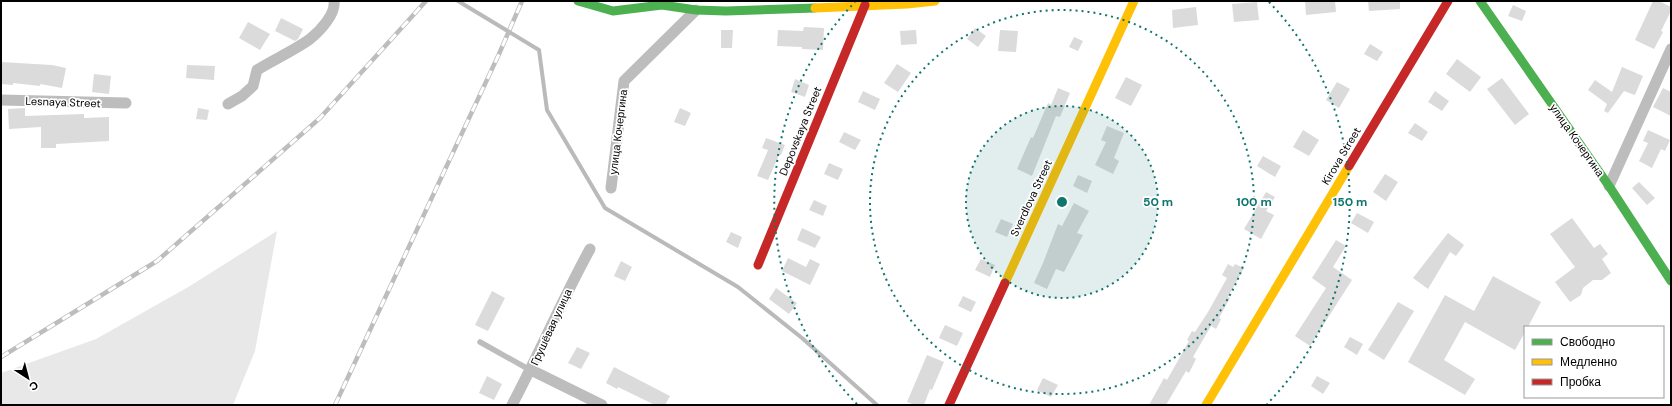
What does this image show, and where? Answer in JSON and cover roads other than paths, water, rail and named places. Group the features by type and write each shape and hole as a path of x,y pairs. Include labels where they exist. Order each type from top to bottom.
{"street":[{"path":"228,104 242,96 253,86 257,70 311,38 327,22 335,6 334,1"},
{"path":"578,1 613,11 662,5 696,10 865,5 935,1"},
{"name":"Sverdlova Street","path":"949,405 1134,1"},
{"name":"Kirova Street","path":"1206,405 1448,1"},
{"name":"улица Кочергина","path":"1480,1 1608,186 1671,281"},
{"name":"Depovskaya Street","path":"758,265 865,5"},
{"name":"улица Кочергина","path":"611,188 624,81 696,10"},
{"path":"1608,186 1671,49"},
{"name":"Lesnaya Street","path":"1,100 126,104"},
{"name":"Грушёвая улица","path":"512,405 531,370 568,290 590,249"},
{"path":"531,370 602,405"}],"lane":[{"path":"480,342 531,370"}],"waterway":[{"path":"458,1 539,50 547,110 605,208 738,287 802,338 877,405"}],"railway":[{"path":"1,357 157,261 320,118 426,1"},
{"path":"335,405 499,54 522,1"}]}
